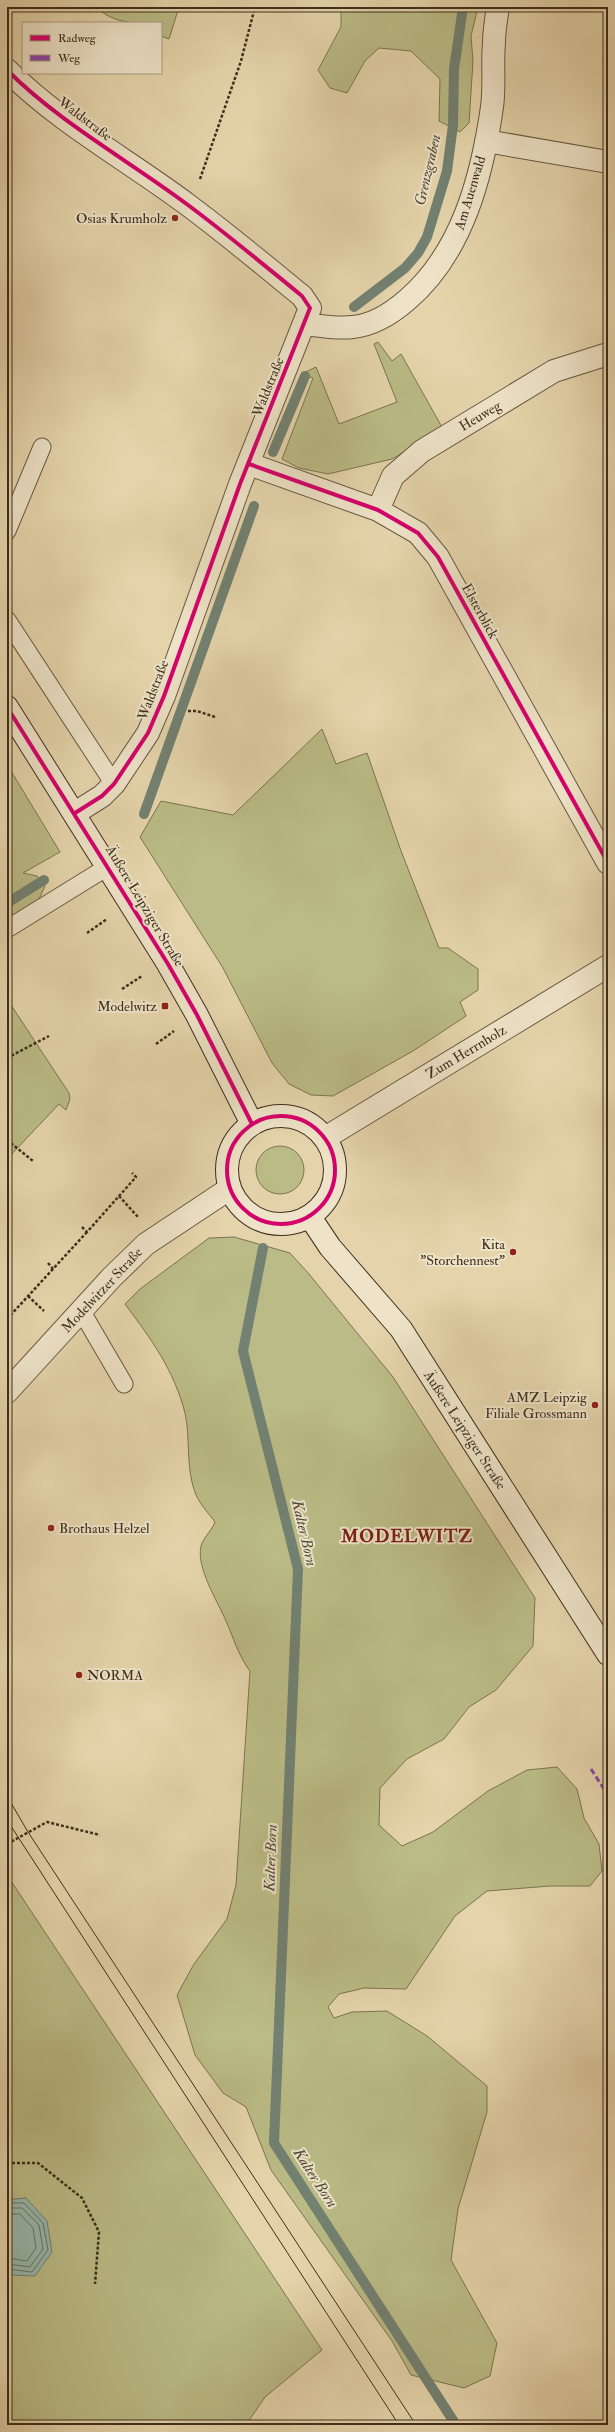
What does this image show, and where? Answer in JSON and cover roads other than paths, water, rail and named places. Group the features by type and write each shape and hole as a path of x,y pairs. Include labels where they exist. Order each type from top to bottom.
{"street":[{"name":"Am Auenwald","path":"305,324 334,328 355,327 394,312 420,288 446,257 466,215 486,141 492,105 494,42 498,7"},
{"name":"Waldstraße","path":"7,70 94,140 187,204 302,296 310,308 249,464 148,733 114,784 102,796 75,813"},
{"path":"486,141 608,162"},
{"name":"Heuweg","path":"378,510 393,476 422,451 554,371 608,354"},
{"name":"Elsterblick","path":"249,464 378,510 418,533 438,557 608,863"},
{"name":"Äußere Leipziger Straße","path":"7,706 109,866 197,1015 252,1124"},
{"name":"Zum Herrnholz","path":"325,1138 608,966"},
{"path":"283,1116 299,1119 314,1126 325,1138 333,1154 336,1172 332,1190 323,1205 310,1217 295,1223 279,1225 263,1222 248,1215 237,1203 229,1189 226,1171 229,1152 238,1136 252,1124 267,1117 283,1116"},
{"name":"Modelwitzer Straße","path":"7,1392 82,1312 112,1277 146,1244 229,1189"},
{"name":"Äußere Leipziger Straße","path":"310,1217 330,1247 401,1329 608,1654"}],"lane":[{"path":"7,531 42,447"},
{"path":"7,620 114,784"},
{"path":"7,930 109,866"},
{"path":"82,1312 124,1384"}],"water":[{"path":"26,2198 47,2221 52,2252 35,2276 10,2275 7,2272 7,2200"}],"waterway":[{"name":"Grenzgraben","path":"354,307 405,268 418,253 427,237 447,171 453,125 454,69 463,7"},
{"name":"Grenzgraben","path":"273,452 305,376"},
{"name":"Grenzgraben","path":"144,814 254,506"},
{"name":"Grenzgraben","path":"7,903 44,880"},
{"name":"Kalter Born","path":"263,1248 243,1351 298,1569 274,2143 456,2425"}],"tram line":[{"path":"7,1796 28,1832 416,2425"},
{"path":"7,1820 399,2425"}],"place":[{"name":"Osias Krumholz","path":"175,218"},
{"name":"Modelwitz","path":"165,1006"},
{"name":"Kita \"Storchennest\"","path":"513,1252"},
{"name":"AMZ Leipzig Filiale Grossmann","path":"595,1405"},
{"name":"Brothaus Helzel","path":"51,1528"},
{"name":"NORMA","path":"79,1675"}],"district":[{"name":"MODELWITZ","path":"407,1536"}]}
